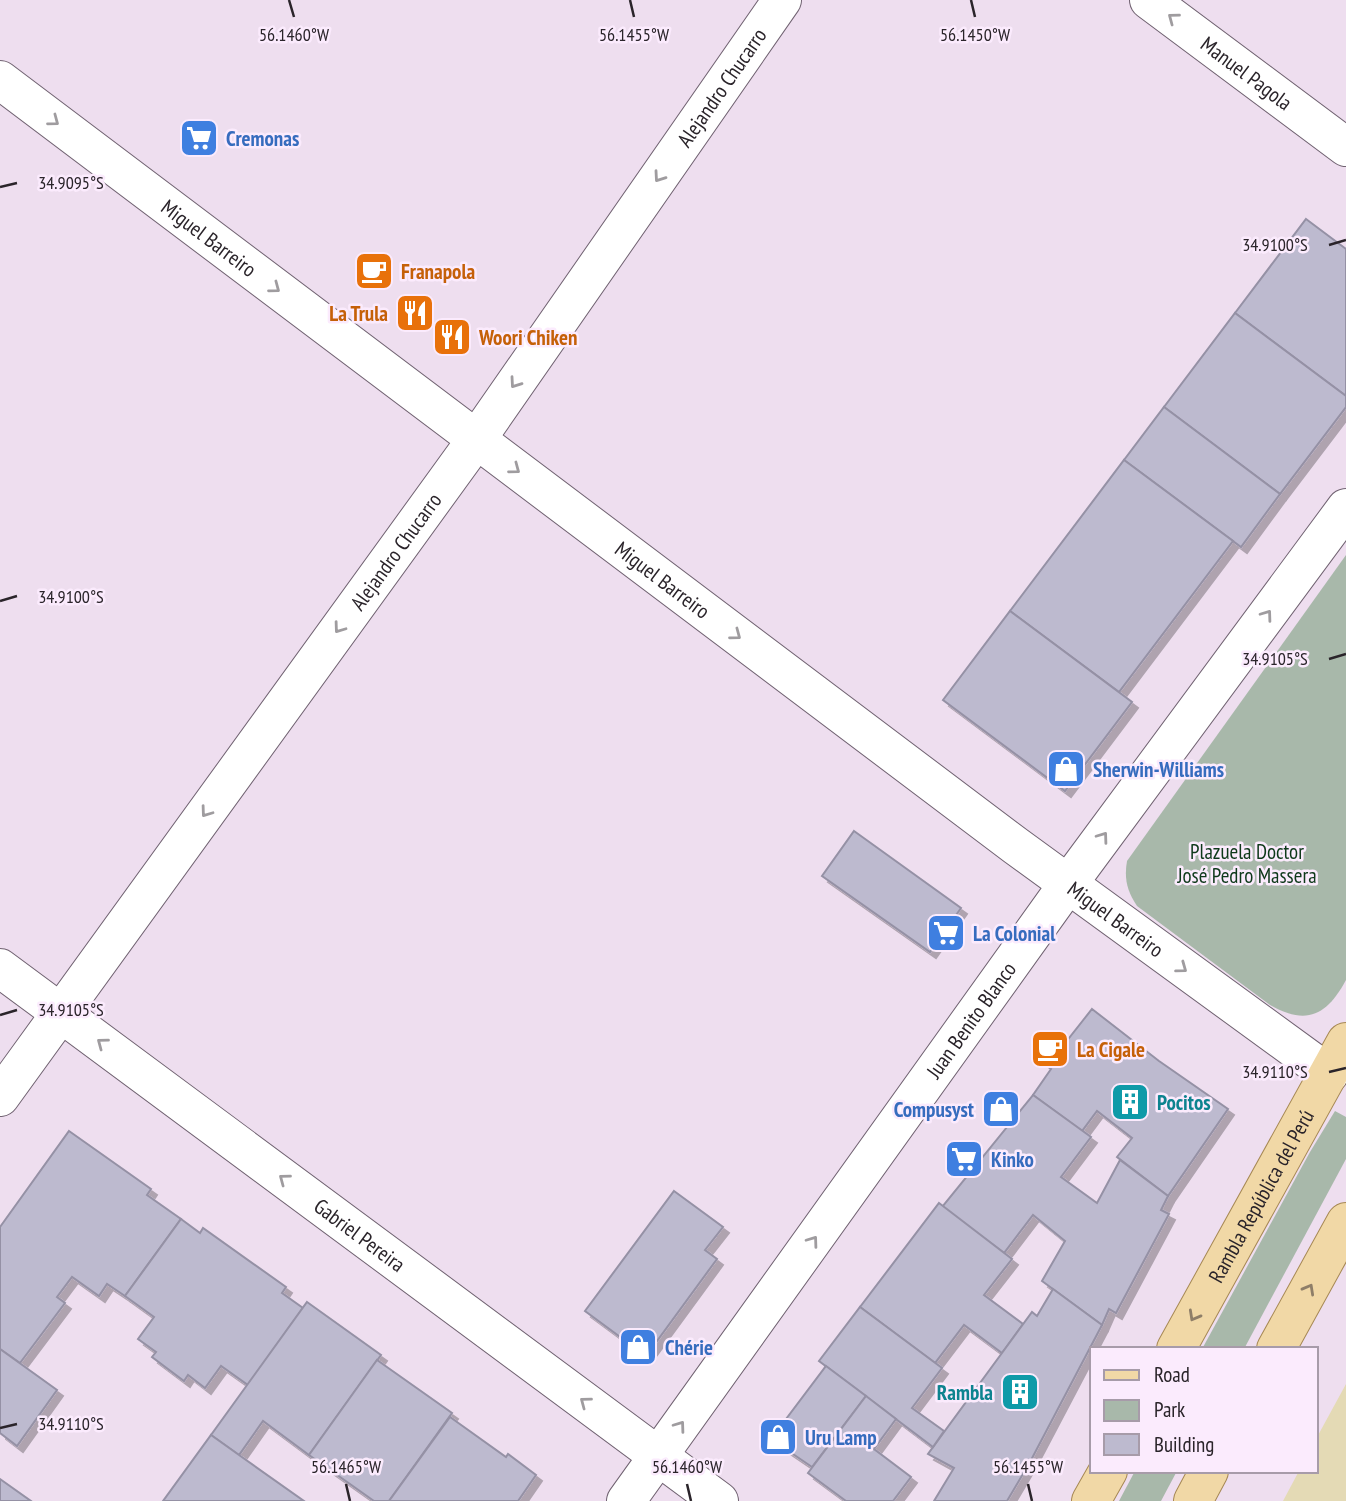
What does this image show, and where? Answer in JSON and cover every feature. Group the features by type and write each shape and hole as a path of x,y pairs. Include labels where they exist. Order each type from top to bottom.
{"main road":[{"name":"Rambla República del Perú","path":"1177,1347 1337,1058"},
{"path":"1277,1347 1346,1222"},
{"path":"1091,1501 1107,1473"},
{"path":"1192,1501 1208,1473"}],"street":[{"name":"Alejandro Chucarro","path":"0,1097 476,440 782,0"},
{"name":"Manuel Pagola","path":"1149,0 1346,147"},
{"name":"Miguel Barreiro","path":"0,80 1068,884 1337,1058"},
{"name":"Juan Benito Blanco","path":"626,1501 1068,884 1346,508"},
{"name":"Gabriel Pereira","path":"0,968 719,1501"}],"green space":[{"name":"Plazuela Doctor José Pedro Massera","path":"1346,555 1346,980 1331,1002 1315,1014 1305,1016 1270,1005 1137,906 1127,885 1126,867 1127,861"},
{"path":"1335,1111 1346,1117 1346,1159 1245,1347 1203,1347"},
{"path":"1134,1473 1176,1473 1161,1501 1119,1501"}],"sand":[{"path":"1346,1384 1346,1501 1283,1501 1298,1473 1318,1473 1318,1435"}],"building":[{"path":"1306,219 1346,249 1346,396 1235,313"},
{"path":"1235,313 1346,396 1346,407 1280,494 1164,407"},
{"path":"1164,407 1280,494 1241,547 1124,460"},
{"path":"1124,460 1233,541 1119,692 1010,611"},
{"path":"1010,611 1132,702 1065,791 943,700"},
{"path":"854,831 961,908 930,952 822,876"},
{"name":"Pocitos","path":"1092,1009 1159,1061 1228,1109 1168,1196 1117,1157 1132,1138 1097,1111 1082,1131 1033,1095 1051,1069 1047,1066"},
{"path":"1033,1095 1091,1137 1061,1177 1097,1203 1120,1160 1168,1196 1161,1210 1169,1214 1116,1313 1109,1309 1102,1325 1042,1281 1065,1241 1033,1215 1004,1253 942,1207"},
{"path":"69,1131 151,1189 147,1195 181,1219 125,1296 107,1284 99,1296 72,1277 57,1297 65,1303 20,1363 0,1349 0,1227"},
{"path":"674,1191 723,1227 705,1250 717,1259 646,1356 585,1311"},
{"path":"939,1203 1012,1259 984,1295 1023,1324 1002,1353 964,1325 935,1363 860,1307"},
{"path":"181,1219 200,1233 203,1228 286,1287 282,1293 303,1308 248,1385 221,1366 205,1388 188,1375 184,1381 152,1357 156,1352 138,1339 154,1317 125,1296"},
{"name":"Rambla","path":"1053,1289 1102,1325 1007,1501 934,1501 954,1468 928,1454 1032,1312 1037,1316"},
{"path":"307,1302 381,1355 309,1455 263,1421 239,1455 211,1435"},
{"path":"860,1307 942,1368 912,1408 944,1431 933,1447 819,1361"},
{"path":"0,1349 57,1390 17,1446 0,1433"},
{"path":"377,1360 452,1413 389,1501 374,1501 309,1455"},
{"path":"826,1366 866,1396 812,1467 771,1439"},
{"path":"866,1396 896,1419 874,1449 911,1477 893,1501 846,1501 808,1473"},
{"path":"450,1417 536,1475 518,1501 389,1501"},
{"path":"211,1435 239,1455 304,1501 163,1501"},
{"path":"0,1479 31,1501 0,1501"}],"place":[{"name":"Cremonas","path":"199,138"},
{"name":"Franapola","path":"374,271"},
{"name":"La Trula","path":"415,313"},
{"name":"Woori Chiken","path":"452,337"},
{"name":"Sherwin-Williams","path":"1066,769"},
{"name":"La Colonial","path":"946,933"},
{"name":"La Cigale","path":"1050,1049"},
{"name":"Pocitos","path":"1130,1102"},
{"name":"Compusyst","path":"1001,1109"},
{"name":"Kinko","path":"964,1159"},
{"name":"Chérie","path":"638,1347"},
{"name":"Rambla","path":"1020,1392"},
{"name":"Uru Lamp","path":"778,1437"}]}
